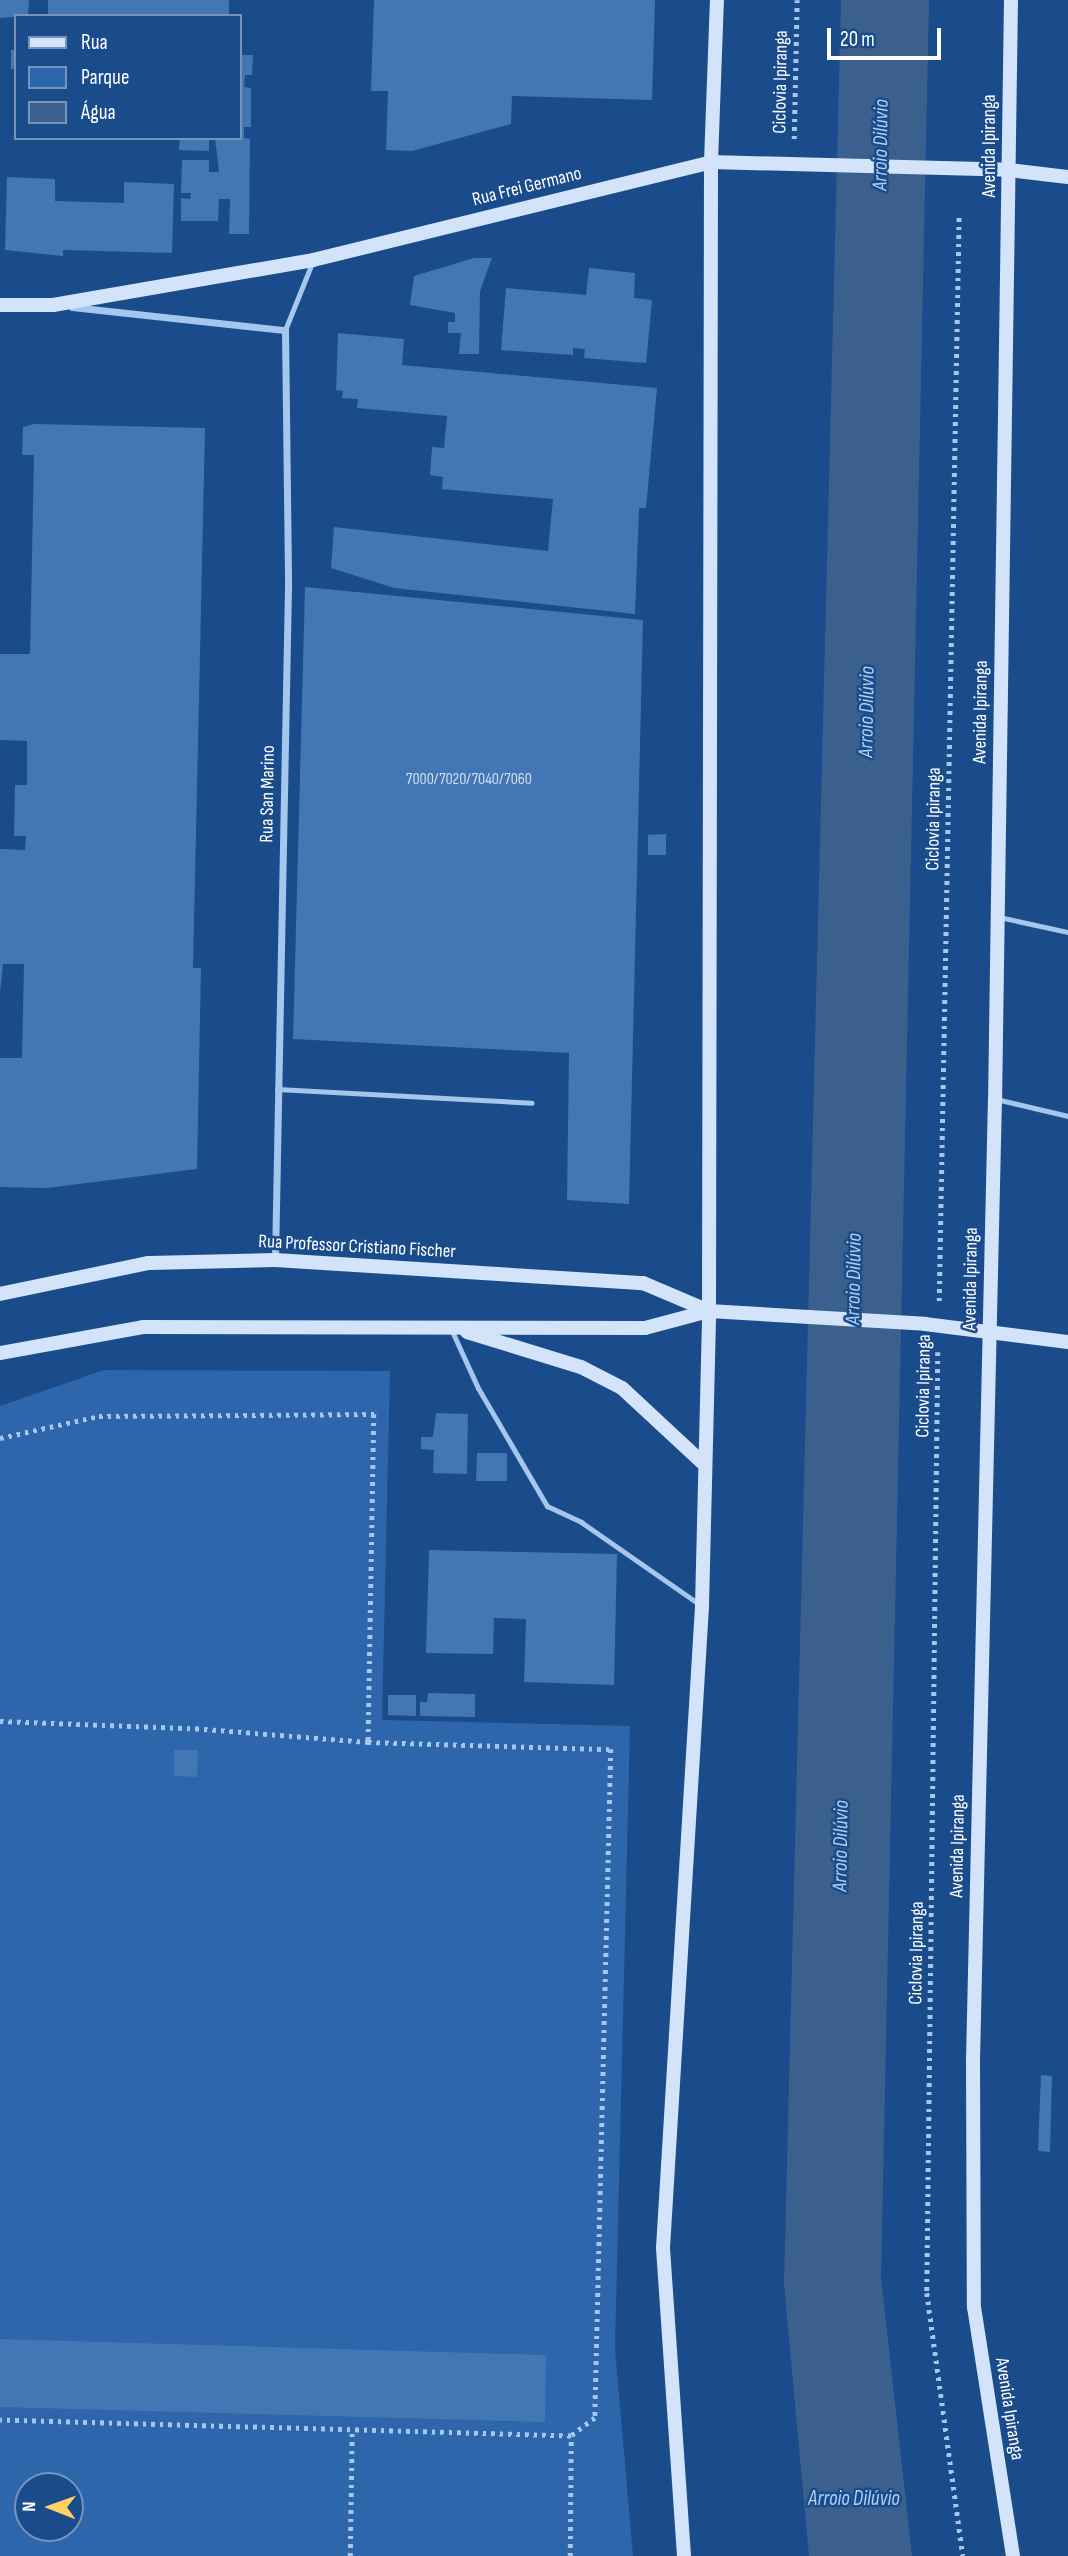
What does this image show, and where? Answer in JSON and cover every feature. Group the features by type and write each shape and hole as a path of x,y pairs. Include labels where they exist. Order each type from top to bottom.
{"main road":[{"path":"684,2556 663,2248 702,1606 714,895 711,162 717,0"},
{"name":"Avenida Ipiranga","path":"1010,0 995,1098 973,2060 974,2307 1013,2556"},
{"name":"Rua Frei Germano","path":"0,305 53,305 313,260 711,162 1009,170 1068,177"},
{"name":"Rua Professor Cristiano Fischer","path":"0,1294 149,1263 275,1259 643,1283 709,1311"},
{"path":"0,1304 29,1286"},
{"name":"Rua Professor Cristiano Fischer","path":"0,1353 143,1327 645,1328 709,1311 932,1325 1068,1342"},
{"path":"450,1327 581,1367 622,1388 705,1465"}],"street":[{"path":"53,305 285,330"},
{"name":"Rua San Marino","path":"275,1259 288,588 285,330"}],"lane":[{"path":"285,330 313,260"},
{"path":"997,917 1068,932"},
{"path":"277,1089 532,1103"},
{"path":"995,1098 1068,1116"},
{"path":"450,1327 478,1388 547,1506 581,1522 702,1606"}],"path":[{"name":"Ciclovia Ipiranga","path":"793,164 797,0"},
{"name":"Ciclovia Ipiranga","path":"959,213 932,1325 927,2293 963,2556"},
{"path":"0,1438 99,1416 374,1415 368,1742"},
{"path":"0,1721 204,1729 368,1742 611,1749 596,2418 571,2436 0,2420"},
{"path":"350,2556 352,2430"},
{"path":"570,2556 571,2436"}],"green space":[{"path":"104,1370 390,1371 382,1720 630,1726 615,2349 633,2556 0,2556 0,1406"}],"water":[{"name":"Arroio Dilúvio","path":"841,0 929,0 881,2278 912,2556 809,2556 784,2284"}],"building":[{"path":"0,0 29,0 28,14 0,18"},
{"path":"48,0 229,0 229,14 48,14"},
{"path":"374,0 655,0 652,100 512,96 511,124 412,151 386,150 388,91 371,91"},
{"path":"11,50 14,50 14,69 11,69"},
{"path":"242,55 253,55 252,75 245,75 244,87 251,88 251,127 244,127 244,138 250,139 249,234 229,234 230,199 219,199 218,221 181,221 181,198 190,199 191,193 181,193 182,160 209,160 209,172 219,172 215,140 242,140"},
{"path":"180,140 209,140 209,151 179,150"},
{"path":"7,177 55,179 55,201 124,203 124,182 174,184 172,253 63,250 63,256 5,250"},
{"path":"474,258 492,258 480,291 479,354 459,354 461,333 448,333 448,322 455,322 455,313 410,305 414,276"},
{"path":"589,268 635,273 634,298 652,300 646,363 584,358 585,349 573,348 573,355 501,350 506,288 586,295"},
{"path":"338,333 404,339 402,365 657,388 646,508 639,508 635,614 394,588 331,568 334,527 548,551 553,499 442,489 443,477 430,475 432,447 444,448 447,416 357,408 358,399 342,398 343,391 336,390"},
{"path":"34,424 205,428 193,968 201,968 197,1169 47,1188 0,1187 0,1058 22,1058 24,964 3,964 0,994 0,849 25,850 26,836 14,836 15,785 27,785 27,741 0,740 0,654 30,654 34,455 22,455 23,427"},
{"path":"305,587 643,620 629,1204 567,1200 569,1053 293,1039"},
{"path":"666,834 666,855 648,855 648,835"},
{"path":"436,1413 468,1414 467,1474 433,1473 434,1450 421,1449 421,1437 433,1437"},
{"path":"477,1453 507,1453 507,1481 476,1481"},
{"path":"429,1550 617,1554 614,1685 524,1682 526,1619 494,1618 493,1654 426,1653"},
{"path":"428,1693 475,1694 475,1717 420,1716 420,1702 427,1702"},
{"path":"388,1695 416,1695 416,1716 388,1715"},
{"path":"174,1750 198,1750 197,1777 174,1776"},
{"path":"1041,2075 1052,2076 1050,2152 1038,2151"},
{"path":"0,2339 546,2355 545,2422 0,2407"}]}
